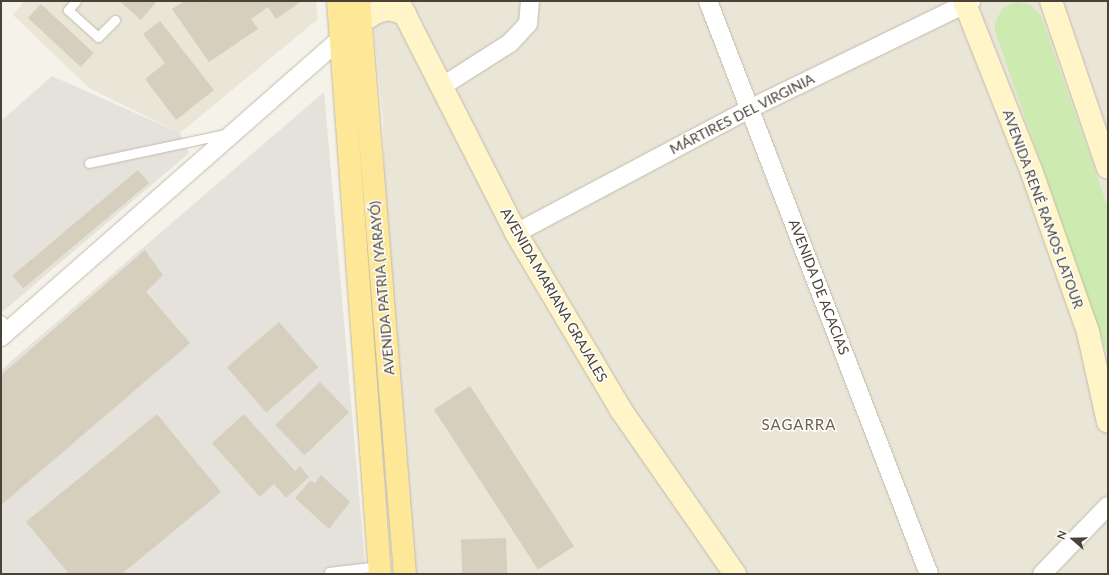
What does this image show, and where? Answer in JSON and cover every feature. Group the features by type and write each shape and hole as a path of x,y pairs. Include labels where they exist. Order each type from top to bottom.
{"main road":[{"name":"AVENIDA PATRIA (YARAYÓ)","path":"338,1 379,570"},
{"name":"AVENIDA PATRIA (YARAYÓ)","path":"359,1 405,574"}],"street":[{"path":"441,87 510,43 528,24 530,1"},
{"name":"AVENIDA DE ACACIAS","path":"708,1 928,574"},
{"path":"1050,1 1108,168"},
{"name":"MÁRTIRES DEL VIRGINIA","path":"516,233 749,109 966,2"},
{"name":"AVENIDA RENÉ RAMOS LATOUR","path":"966,2 1031,170 1085,325 1108,422"},
{"path":"361,22 377,12 402,8"},
{"name":"AVENIDA MARIANA GRAJALES","path":"402,8 516,233 620,410 735,574"},
{"path":"4,329 341,38"},
{"path":"1042,574 1108,506"}],"lane":[{"path":"76,1 68,10 98,37 115,20"},
{"path":"89,163 229,134"},
{"path":"329,572 379,570"}],"shaded area":[{"path":"24,1 316,1 318,19 180,133 89,88 13,15"},
{"path":"371,1 1108,1 1108,574 415,574 385,199 383,121"},
{"path":"52,76 180,133 189,153 1,313 1,121"},
{"path":"324,92 366,574 1,574 1,370"}],"green space":[{"path":"1016,2 1031,5 1041,16 1108,208 1108,356 995,31 995,23 1002,9"}],"building":[{"path":"119,1 157,1 141,20"},
{"path":"184,1 204,1 205,3 209,1 302,1 276,19 268,7 251,19 258,29 209,62 172,9"},
{"path":"41,4 94,53 81,67 28,18"},
{"path":"160,21 214,90 176,120 145,79 165,63 143,34"},
{"path":"138,170 149,183 23,288 12,275"},
{"path":"145,250 163,275 146,292 190,343 1,505 1,375"},
{"path":"279,322 318,367 266,413 227,367"},
{"path":"320,382 349,412 305,455 275,425"},
{"path":"470,386 574,546 538,570 434,409"},
{"path":"157,414 221,492 122,574 69,574 26,522"},
{"path":"244,414 295,471 300,466 309,477 286,498 274,484 260,497 212,443"},
{"path":"321,475 350,502 329,529 295,498 310,481 315,483"},
{"path":"506,538 507,574 462,574 461,540"}],"district":[{"name":"SAGARRA","path":"799,425"}]}
